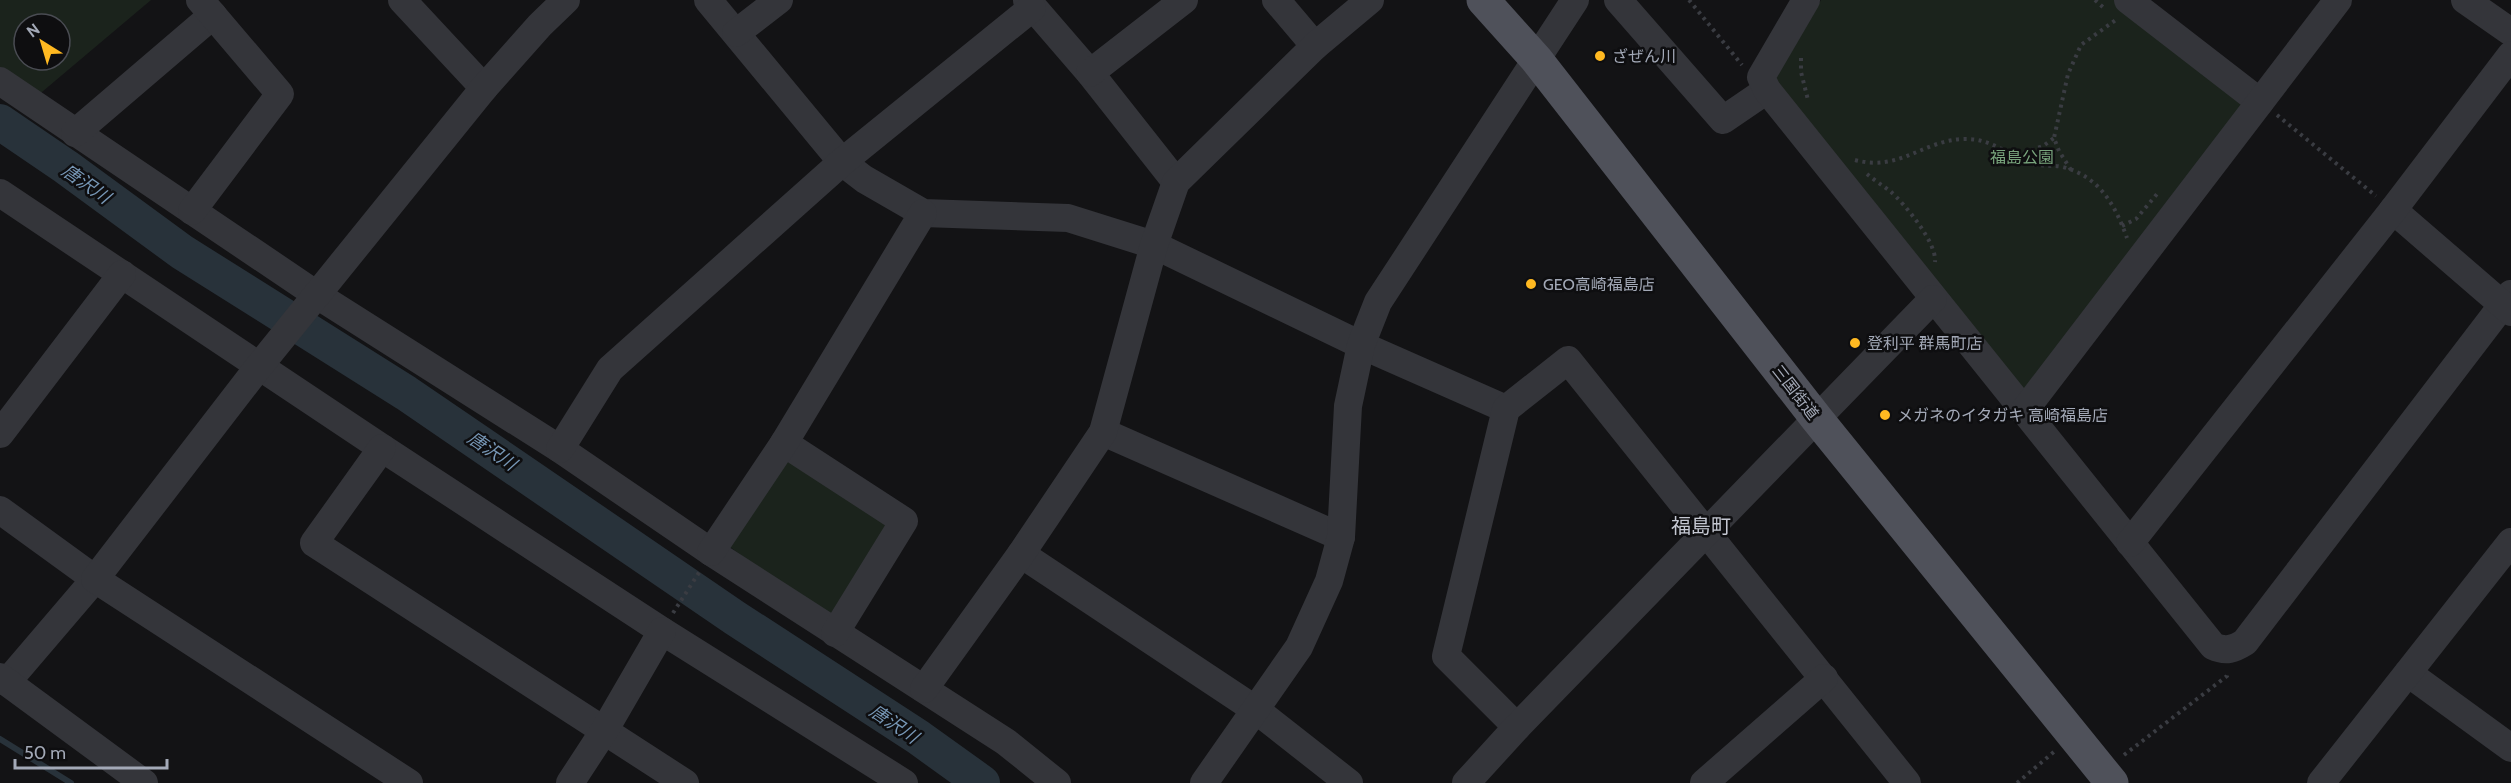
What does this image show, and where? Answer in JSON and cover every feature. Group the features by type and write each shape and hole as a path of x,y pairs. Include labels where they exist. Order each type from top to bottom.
{"main road":[{"name":"三国街道","path":"1483,0 1536,59 1817,419 2118,769"}],"street":[{"path":"402,0 484,88"},
{"path":"144,783 4,680 95,579 260,365 484,88 540,25 566,0"},
{"path":"708,0 842,162 864,179 923,213 1068,218 1154,245 1361,345 1506,409"},
{"path":"736,33 779,0"},
{"path":"1090,73 1184,0"},
{"path":"1276,0 1315,46"},
{"path":"924,689 1021,555 1103,432 1154,245 1176,182 1315,46 1370,0"},
{"path":"1204,783 1299,647 1329,581 1341,537 1348,406 1361,345 1378,302 1575,0"},
{"path":"1618,0 1723,120 1764,83 1806,0"},
{"path":"2128,0 2260,102"},
{"path":"2024,411 2338,0"},
{"path":"2465,0 2511,32"},
{"path":"560,449 610,369 842,162 1029,4 1090,73 1176,182"},
{"path":"75,133 206,8 280,94 192,211"},
{"path":"2130,543 2511,55"},
{"path":"0,81 317,295 560,449 707,558 835,633 924,689 1006,742 1057,783"},
{"path":"1764,83 2213,646 2221,650 2233,649 2245,642 2508,304 2392,210"},
{"path":"0,193 382,448 667,623 904,783"},
{"path":"707,558 784,443 923,213"},
{"path":"0,434 122,274"},
{"path":"1466,783 1517,727 1817,419 1926,289"},
{"path":"1517,727 1446,656 1506,409 1568,360 1907,783"},
{"path":"1103,432 1341,537"},
{"path":"784,443 904,521 835,633"},
{"path":"382,448 314,543 685,783"},
{"path":"0,510 95,579 409,783"},
{"path":"2321,783 2511,542"},
{"path":"1021,555 1256,710 1349,783"},
{"path":"570,783 604,731 667,623"},
{"path":"2408,673 2511,748"},
{"path":"1704,783 1824,678"}],"path":[{"path":"1689,0 1750,75 1764,83"},
{"path":"2072,171 2059,152 2054,138 2074,57 2081,45 2119,17 2110,14 2095,0"},
{"path":"1803,48 1801,72 1806,96 1811,105"},
{"path":"2260,102 2392,210"},
{"path":"2016,156 2043,146 2054,138"},
{"path":"1855,161 1885,164 1964,139 1984,142 2005,149 2041,167 2052,166 2072,171 2099,185 2113,204 2122,226 2136,219 2158,192"},
{"path":"1849,156 1877,183 1891,192 1916,221 1934,250 1934,267 1926,289"},
{"path":"667,623 707,558"},
{"path":"2118,769 2227,676 2233,649"},
{"path":"2017,783 2057,749"}],"green space":[{"path":"0,0 151,0 72,67 72,12 12,12 12,72 66,72 36,97 0,73"},
{"name":"福島公園","path":"1821,0 2119,0 2260,102 2024,411 1773,82"},
{"path":"787,460 890,525 828,619 730,547"}],"waterway":[{"name":"唐沢川","path":"0,122 182,252 406,393 735,618 918,737 982,783"},
{"path":"0,739 71,783"}],"place":[{"name":"ざぜん川","path":"1600,56"},
{"name":"GEO高崎福島店","path":"1531,284"},
{"name":"登利平 群馬町店","path":"1855,343"},
{"name":"メガネのイタガキ 高崎福島店","path":"1885,415"}],"district":[{"name":"福島町","path":"1701,526"}]}
